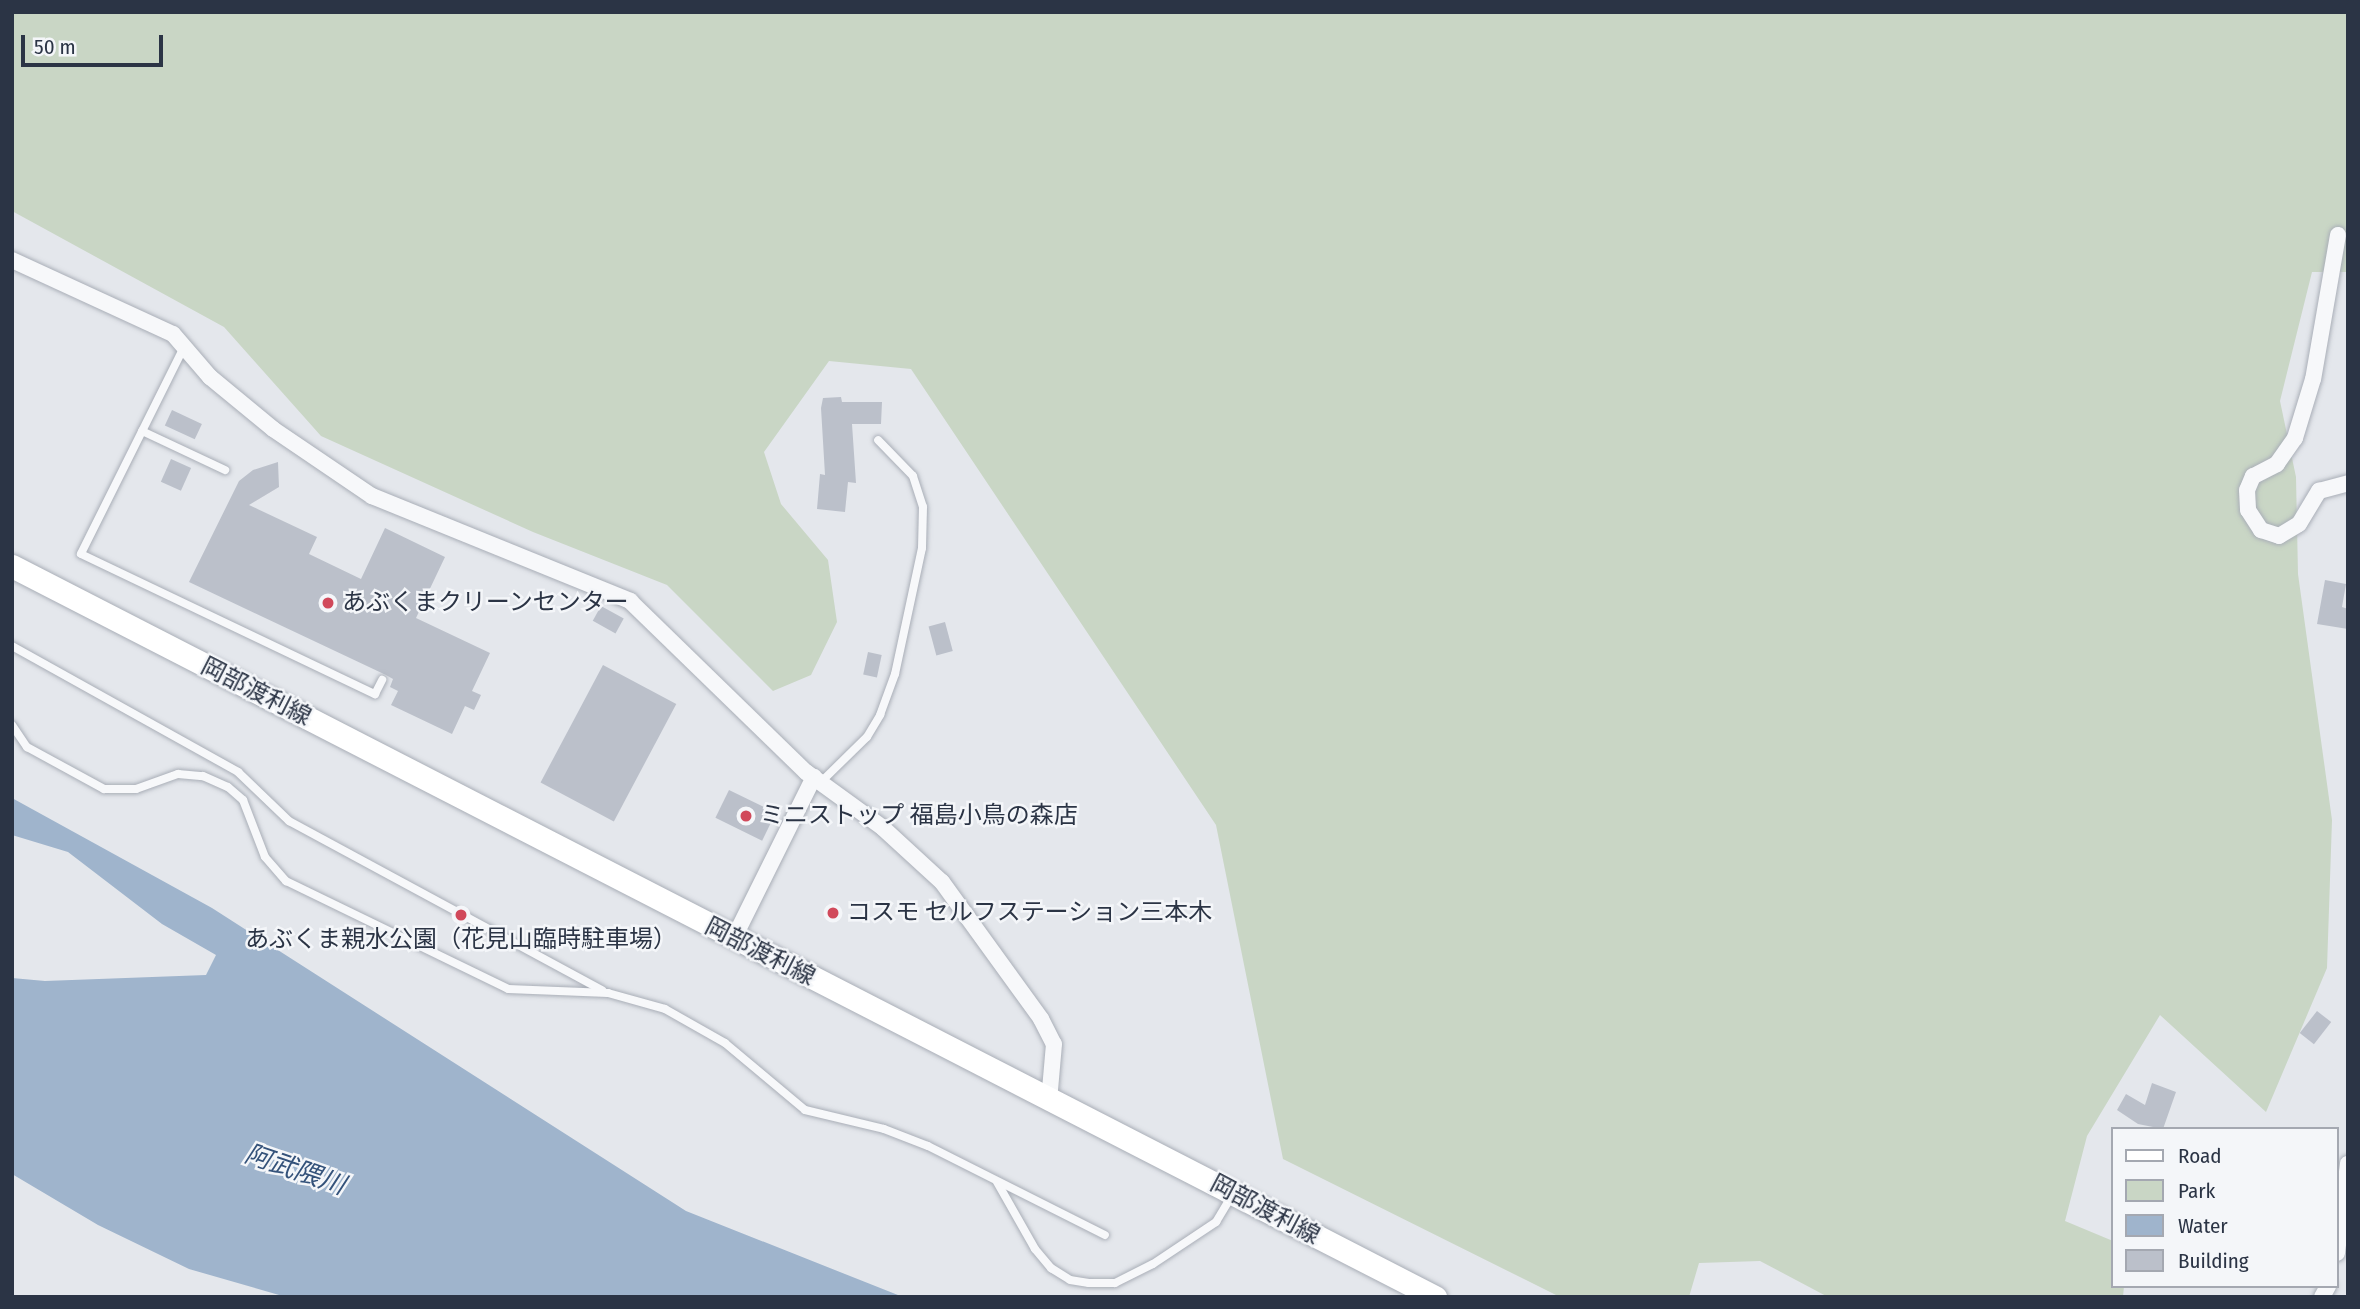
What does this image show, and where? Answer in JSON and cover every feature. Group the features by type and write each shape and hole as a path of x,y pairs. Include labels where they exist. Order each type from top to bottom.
{"main road":[{"name":"岡部渡利線","path":"12,566 1435,1297"}],"street":[{"path":"2337,235 2313,379 2295,438 2277,464 2253,476 2247,490 2248,510 2261,530 2279,536 2299,524 2319,491 2348,483"},
{"path":"12,260 173,334 210,377 274,429 372,496 630,601 817,780 883,828 942,882 996,954 1054,1044 1049,1101"},
{"path":"734,938 817,780"},
{"path":"2339,1237 2348,1164"}],"lane":[{"path":"184,347 81,554 375,695 382,680"},
{"path":"142,431 225,470"},
{"path":"817,780 867,737 880,715 895,674 922,548 923,508 913,476 878,440"},
{"path":"12,646 238,772 289,821 608,993 688,1021 725,1043 805,1110 884,1129 1105,1235"},
{"path":"12,725 27,747 104,789 135,789 178,774 203,776 228,787 243,800 265,857 286,881 509,989 608,993"},
{"path":"995,1180 1035,1248 1051,1268 1070,1280 1089,1283 1115,1283 1153,1264 1216,1222 1234,1192"}],"green space":[{"path":"12,12 2348,12 2348,272 2312,272 2280,401 2296,477 2298,574 2332,820 2327,968 2266,1112 2160,1015 2087,1136 2065,1221 2112,1241 2112,1288 2124,1288 2123,1297 1828,1297 1760,1261 1699,1263 1689,1297 1560,1297 1283,1159 1216,825 911,369 829,361 764,452 781,504 828,560 837,622 811,675 773,691 667,585 533,532 321,436 224,327 12,211"}],"water":[{"name":"阿武隈川","path":"12,798 212,908 686,1211 903,1297 286,1297 189,1269 98,1225 12,1174 12,978 45,981 206,975 216,955 162,924 68,852 12,835"}],"building":[{"path":"841,397 842,402 882,402 881,424 852,424 856,483 848,482 845,512 817,509 820,474 825,475 821,408 823,398"},
{"path":"172,410 202,424 195,439 165,425"},
{"path":"171,459 191,468 181,491 161,482"},
{"name":"あぶくまクリーンセンター","path":"278,462 279,487 249,505 317,537 309,554 361,579 385,528 445,557 416,618 490,653 472,691 481,695 474,710 465,706 452,734 391,705 398,691 390,687 393,679 189,582 239,481 253,470"},
{"path":"2325,580 2346,584 2342,607 2348,609 2348,629 2317,624"},
{"path":"601,606 624,619 615,633 593,621"},
{"path":"945,622 953,651 936,655 929,626"},
{"path":"868,652 882,655 877,677 863,674"},
{"path":"603,665 676,704 614,821 541,782"},
{"name":"ミニストップ 福島小鳥の森店","path":"729,790 776,813 762,841 715,818"},
{"path":"2317,1011 2331,1022 2314,1044 2300,1033"},
{"path":"2152,1083 2176,1092 2164,1127 2138,1124 2117,1110 2126,1094 2145,1105"}],"place":[{"name":"あぶくまクリーンセンター","path":"328,603"},
{"name":"ミニストップ 福島小鳥の森店","path":"746,816"},
{"name":"コスモ セルフステーション三本木","path":"833,913"},
{"name":"あぶくま親水公園（花見山臨時駐車場）","path":"461,915"}]}
